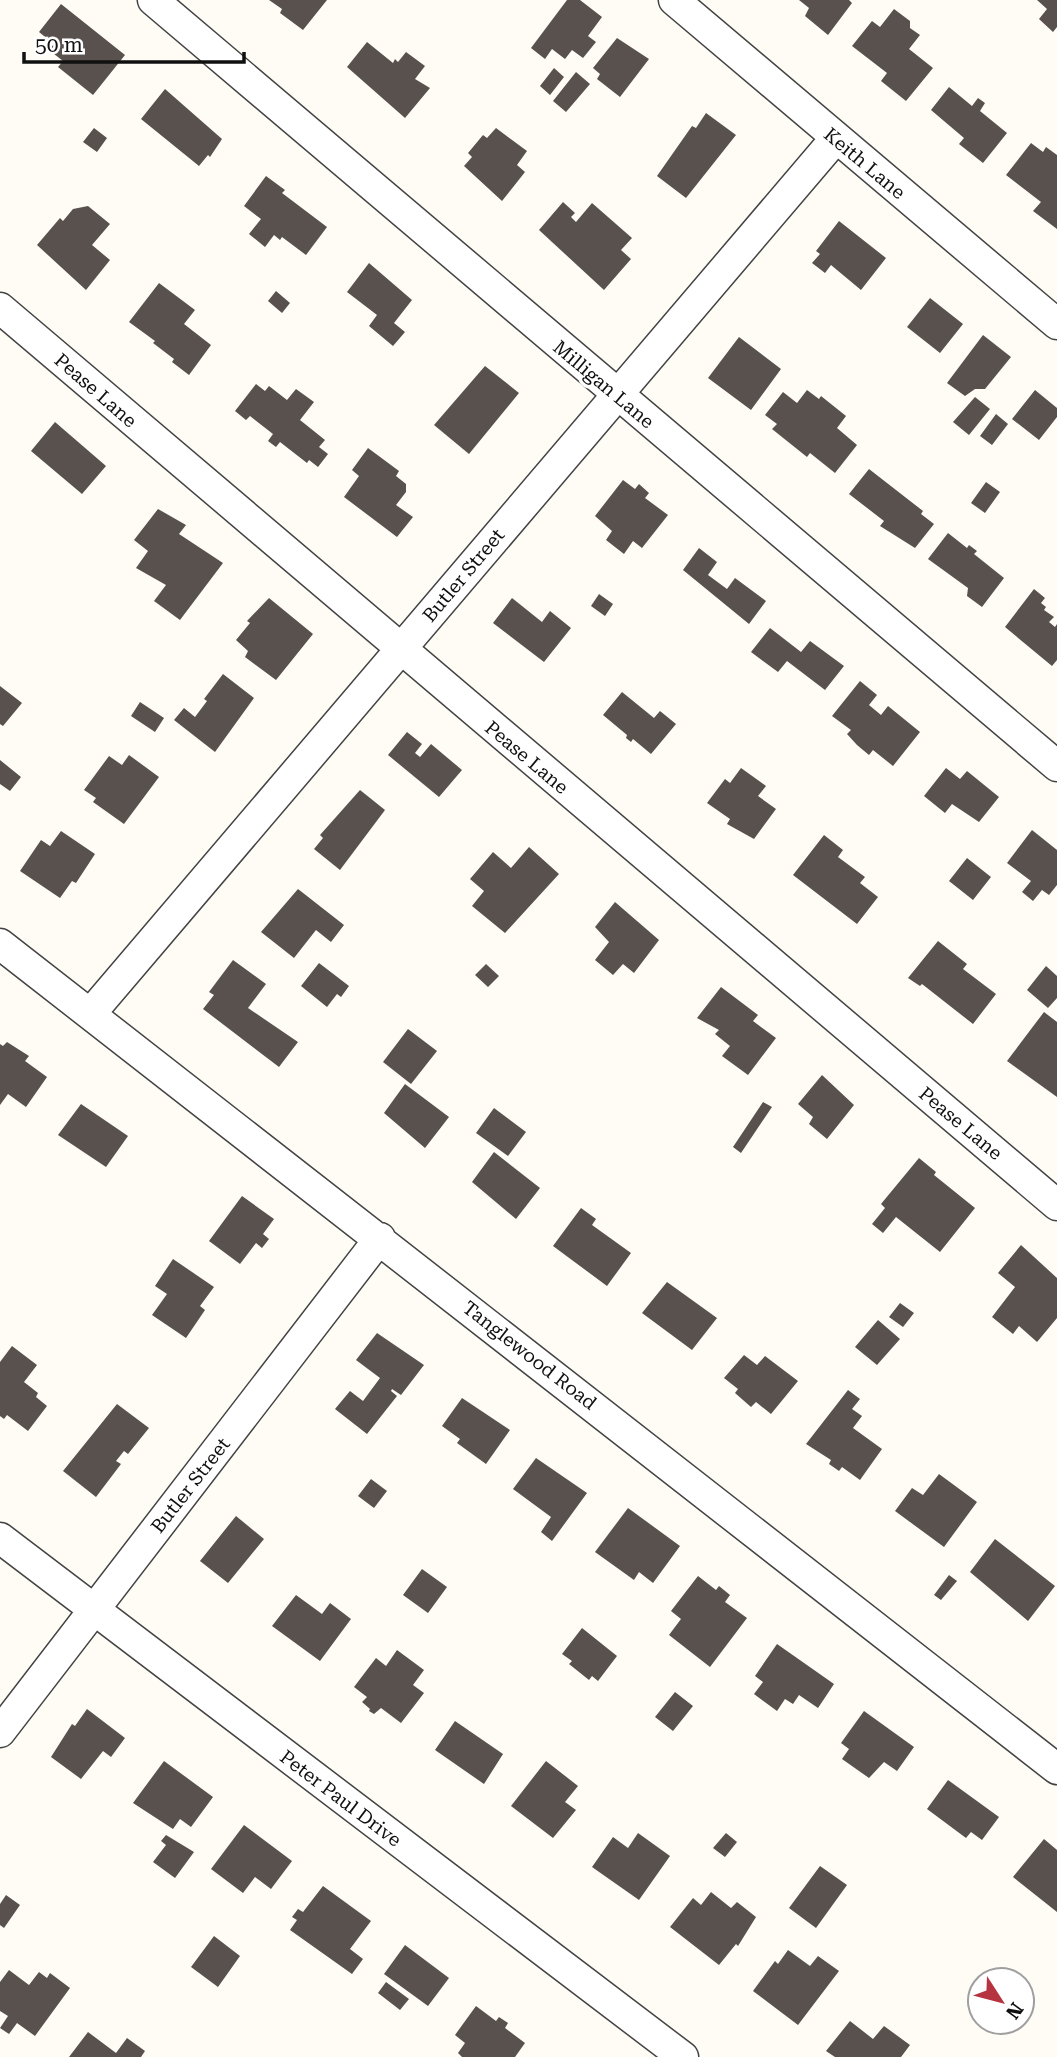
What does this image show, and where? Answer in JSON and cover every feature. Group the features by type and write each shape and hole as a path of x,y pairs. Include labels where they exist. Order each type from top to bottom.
{"street":[{"name":"Milligan Lane","path":"153,0 1057,766"},
{"name":"Keith Lane","path":"674,0 1057,324"},
{"name":"Butler Street","path":"92,1013 836,138"},
{"name":"Pease Lane","path":"0,308 1057,1205"},
{"name":"Tanglewood Road","path":"0,944 92,1013 1057,1769"},
{"name":"Butler Street","path":"0,1732 380,1238"},
{"name":"Peter Paul Drive","path":"0,1538 683,2057"}],"building":[{"path":"269,0 327,0 303,30 280,13 282,9"},
{"path":"567,0 580,0 602,17 588,36 596,42 583,58 572,50 565,59 552,49 545,59 531,48"},
{"path":"799,0 849,0 852,3 828,35 805,16 809,8"},
{"path":"1037,0 1057,0 1057,27 1053,32 1039,19 1047,9"},
{"path":"61,4 125,55 93,95 58,67 63,61 49,50 54,44 39,32"},
{"path":"894,9 910,21 910,28 920,35 909,49 933,68 906,101 881,81 887,73 852,46 872,21 880,27"},
{"path":"617,38 649,59 620,97 597,79 600,74 593,68"},
{"path":"367,42 393,63 395,59 398,62 406,52 425,66 415,79 430,88 405,118 347,67"},
{"path":"554,68 564,77 550,95 540,86"},
{"path":"576,72 590,84 566,112 553,101"},
{"path":"949,87 972,106 978,98 985,103 980,111 1007,133 983,163 959,144 964,138 931,110"},
{"path":"165,89 222,139 210,157 208,155 199,166 141,119"},
{"path":"706,113 736,135 686,198 657,176 692,126 696,128"},
{"path":"94,128 107,138 97,152 83,142"},
{"path":"496,128 527,151 517,165 525,172 502,201 464,166 472,157 468,153 483,135 487,138"},
{"path":"1031,143 1043,152 1046,147 1057,155 1057,229 1033,211 1041,202 1006,175"},
{"path":"266,176 285,190 282,193 327,227 306,255 282,237 280,240 274,235 265,247 249,234 261,219 244,206"},
{"path":"563,202 575,213 571,217 576,222 592,203 632,238 621,250 631,259 604,290 539,230"},
{"path":"88,206 110,224 92,245 110,260 86,290 37,245 60,218 63,221 73,209"},
{"path":"839,221 886,258 861,290 831,265 825,273 812,263 820,254 816,251"},
{"path":"369,263 412,300 394,323 405,332 393,346 369,326 377,315 347,292"},
{"path":"159,283 195,310 184,324 211,345 189,375 153,343 155,341 129,322"},
{"path":"276,291 290,303 282,313 268,301"},
{"path":"930,298 963,324 940,353 907,327"},
{"path":"983,335 1011,357 985,389 975,389 965,396 947,383"},
{"path":"739,337 781,369 751,410 708,378"},
{"path":"485,366 519,393 469,454 434,425"},
{"path":"256,384 265,391 269,386 287,400 296,389 314,402 300,420 325,440 319,447 328,454 318,467 309,460 307,463 280,442 276,447 268,441 273,434 250,416 246,420 235,411"},
{"path":"807,390 819,399 821,396 846,416 837,428 857,445 835,473 810,453 807,457 772,429 777,424 765,415 783,392 797,403"},
{"path":"1035,390 1057,408 1057,417 1039,440 1012,419"},
{"path":"975,397 990,409 969,435 953,422"},
{"path":"996,414 1008,424 992,445 980,436"},
{"path":"55,422 106,466 82,494 31,451"},
{"path":"368,448 399,471 396,476 406,484 406,492 396,505 413,517 397,537 344,497 359,476 352,470"},
{"path":"869,469 923,511 921,514 934,524 915,548 880,526 884,521 849,494"},
{"path":"623,480 635,489 639,484 649,493 645,498 668,515 642,548 633,541 624,554 606,540 612,531 595,516"},
{"path":"986,482 1000,492 985,513 971,503"},
{"path":"158,509 186,525 179,534 223,563 180,620 154,601 166,585 136,568 148,551 134,540"},
{"path":"948,533 967,548 969,545 977,551 974,554 1004,578 982,607 967,596 968,588 928,559"},
{"path":"699,548 717,562 708,575 727,589 735,578 766,601 749,624 683,570"},
{"path":"1034,589 1045,598 1041,603 1046,607 1044,610 1054,617 1049,622 1055,627 1057,624 1057,660 1052,666 1005,627"},
{"path":"599,594 613,604 605,616 591,606"},
{"path":"269,598 313,634 276,680 245,657 248,651 236,640 250,623 247,621"},
{"path":"512,598 542,622 550,611 571,628 544,662 493,623"},
{"path":"770,628 801,652 810,641 844,666 825,690 787,661 778,672 751,652"},
{"path":"223,674 254,698 215,752 174,720 184,708 195,717 207,701 204,699"},
{"path":"860,681 877,695 869,705 881,715 888,706 920,732 893,766 873,750 869,755 847,734 851,730 832,716"},
{"path":"0,686 22,703 3,726 0,724"},
{"path":"622,692 654,718 660,711 676,724 651,754 633,739 631,742 626,738 627,735 603,715"},
{"path":"140,702 164,718 155,732 131,716"},
{"path":"407,732 422,744 415,753 420,757 431,744 462,770 439,797 388,755"},
{"path":"129,755 159,777 124,824 93,802 96,798 84,790 109,756 122,765"},
{"path":"0,760 21,777 10,791 0,784"},
{"path":"741,768 766,786 758,796 776,809 754,839 727,824 730,819 707,803 725,779 730,783"},
{"path":"946,768 960,779 967,771 999,797 979,822 952,804 945,813 924,796"},
{"path":"360,790 385,810 340,870 314,849 323,838 320,835"},
{"path":"1032,830 1057,850 1057,885 1049,895 1042,890 1033,901 1022,892 1031,881 1007,863"},
{"path":"61,831 95,854 76,883 72,881 60,898 20,871 41,840 50,846"},
{"path":"824,835 843,850 838,857 865,877 860,883 878,897 857,924 793,875"},
{"path":"529,847 559,874 505,933 472,906 484,891 470,879 493,852 511,868"},
{"path":"967,858 991,877 973,900 949,881"},
{"path":"298,889 344,925 331,942 316,930 294,958 261,932"},
{"path":"615,902 659,940 634,973 623,964 613,975 595,960 609,942 595,927"},
{"path":"938,941 967,964 963,969 996,994 973,1024 922,984 920,986 908,978"},
{"path":"233,960 266,984 248,1008 298,1042 279,1067 203,1009 214,995 209,992"},
{"path":"319,963 349,986 341,997 337,994 327,1007 301,986"},
{"path":"486,964 499,976 488,987 475,975"},
{"path":"1046,966 1057,976 1057,998 1048,1008 1027,990"},
{"path":"721,987 758,1015 753,1021 776,1038 748,1075 722,1056 730,1046 715,1034 719,1030 697,1018"},
{"path":"1044,1012 1057,1022 1057,1097 1007,1061"},
{"path":"408,1029 437,1051 411,1084 383,1062"},
{"path":"7,1042 29,1056 25,1061 47,1077 26,1107 8,1094 0,1105 0,1044 3,1046"},
{"path":"822,1075 854,1105 827,1139 809,1124 813,1117 798,1104"},
{"path":"405,1084 449,1117 425,1148 384,1113"},
{"path":"763,1102 772,1107 741,1153 733,1147"},
{"path":"81,1104 128,1136 106,1167 58,1135"},
{"path":"494,1108 526,1132 508,1156 476,1133"},
{"path":"494,1152 540,1188 516,1219 472,1182"},
{"path":"919,1158 936,1172 934,1175 975,1208 940,1252 896,1217 883,1233 872,1224 885,1208 881,1204"},
{"path":"242,1196 274,1219 263,1234 269,1239 262,1248 256,1243 240,1264 209,1241"},
{"path":"581,1208 596,1219 592,1225 631,1253 607,1286 553,1246"},
{"path":"1021,1245 1057,1278 1057,1318 1037,1342 1019,1326 1013,1334 992,1317 1015,1287 998,1273"},
{"path":"173,1259 214,1287 200,1306 205,1310 186,1338 152,1315 167,1294 155,1286"},
{"path":"667,1282 717,1318 692,1350 642,1313"},
{"path":"900,1303 914,1313 903,1327 889,1317"},
{"path":"878,1320 900,1339 877,1365 855,1347"},
{"path":"377,1333 424,1365 401,1395 392,1389 397,1396 367,1434 335,1409 350,1391 363,1401 380,1378 356,1360"},
{"path":"12,1346 37,1365 24,1382 38,1393 36,1397 47,1406 28,1431 7,1415 4,1419 0,1416 0,1362"},
{"path":"744,1355 757,1365 765,1356 798,1381 771,1414 756,1402 751,1407 735,1393 738,1389 724,1378"},
{"path":"848,1390 860,1399 852,1409 862,1416 853,1428 882,1449 860,1480 842,1467 839,1471 829,1464 831,1460 806,1444"},
{"path":"462,1398 510,1430 486,1464 457,1443 460,1439 442,1426"},
{"path":"117,1404 149,1428 128,1454 124,1451 116,1461 121,1464 96,1497 63,1471"},
{"path":"536,1458 587,1493 552,1541 541,1532 551,1517 513,1489"},
{"path":"939,1474 977,1502 944,1547 895,1511 912,1488 923,1495"},
{"path":"371,1479 387,1491 374,1508 358,1496"},
{"path":"628,1508 680,1546 653,1583 639,1572 634,1580 595,1552"},
{"path":"236,1516 264,1539 228,1583 200,1561"},
{"path":"995,1539 1055,1586 1028,1621 970,1572"},
{"path":"422,1569 447,1587 428,1613 403,1595"},
{"path":"949,1575 957,1581 941,1600 934,1595"},
{"path":"698,1576 716,1590 719,1586 730,1595 725,1602 747,1618 710,1667 669,1635 681,1619 671,1611"},
{"path":"296,1595 322,1614 330,1603 351,1619 320,1661 272,1626"},
{"path":"582,1628 617,1656 598,1681 592,1676 589,1680 569,1664 572,1661 562,1654"},
{"path":"777,1644 834,1684 818,1708 799,1695 793,1704 785,1699 777,1711 754,1694 763,1682 755,1676"},
{"path":"397,1650 424,1670 413,1685 424,1693 401,1723 381,1708 374,1714 369,1711 362,1702 367,1697 354,1687 376,1658 386,1666"},
{"path":"675,1692 693,1706 673,1731 655,1717"},
{"path":"87,1709 125,1738 111,1757 103,1751 81,1779 51,1757 72,1724 75,1726"},
{"path":"864,1711 914,1747 897,1771 884,1762 869,1778 842,1759 849,1749 841,1743"},
{"path":"455,1721 503,1754 484,1784 435,1750"},
{"path":"164,1761 213,1797 191,1827 180,1819 173,1829 133,1803"},
{"path":"546,1761 578,1786 565,1802 576,1810 553,1838 511,1806"},
{"path":"948,1780 999,1817 982,1840 971,1832 966,1838 927,1809"},
{"path":"244,1825 292,1861 271,1889 255,1877 243,1893 211,1869"},
{"path":"638,1833 670,1856 639,1900 592,1867 613,1837 628,1848"},
{"path":"726,1833 737,1842 725,1857 713,1848"},
{"path":"166,1835 194,1852 175,1878 153,1862 166,1845 161,1841"},
{"path":"1044,1839 1057,1850 1057,1912 1013,1877"},
{"path":"820,1866 847,1885 816,1928 789,1908"},
{"path":"323,1886 371,1921 350,1949 363,1959 352,1974 290,1930 297,1920 292,1917 298,1909 303,1912"},
{"path":"711,1892 731,1908 737,1902 756,1917 738,1946 736,1944 719,1965 670,1927 693,1898 701,1905"},
{"path":"6,1895 20,1905 4,1928 0,1925 0,1904"},
{"path":"214,1936 240,1956 218,1987 191,1967"},
{"path":"405,1945 449,1978 428,2006 384,1974"},
{"path":"788,1950 810,1966 818,1956 839,1971 798,2025 753,1991 775,1961 778,1964"},
{"path":"9,1970 29,1985 39,1972 47,1978 50,1973 70,1988 35,2036 17,2023 9,2034 0,2028 8,2016 0,2011 0,1982"},
{"path":"386,1982 409,1999 400,2010 378,1993"},
{"path":"476,2006 496,2021 499,2017 508,2023 505,2028 525,2043 515,2057 462,2057 458,2053 465,2043 455,2035"},
{"path":"850,2021 873,2039 884,2026 910,2045 901,2057 835,2057 826,2051"},
{"path":"88,2032 116,2053 127,2038 145,2051 141,2057 69,2057"}]}
